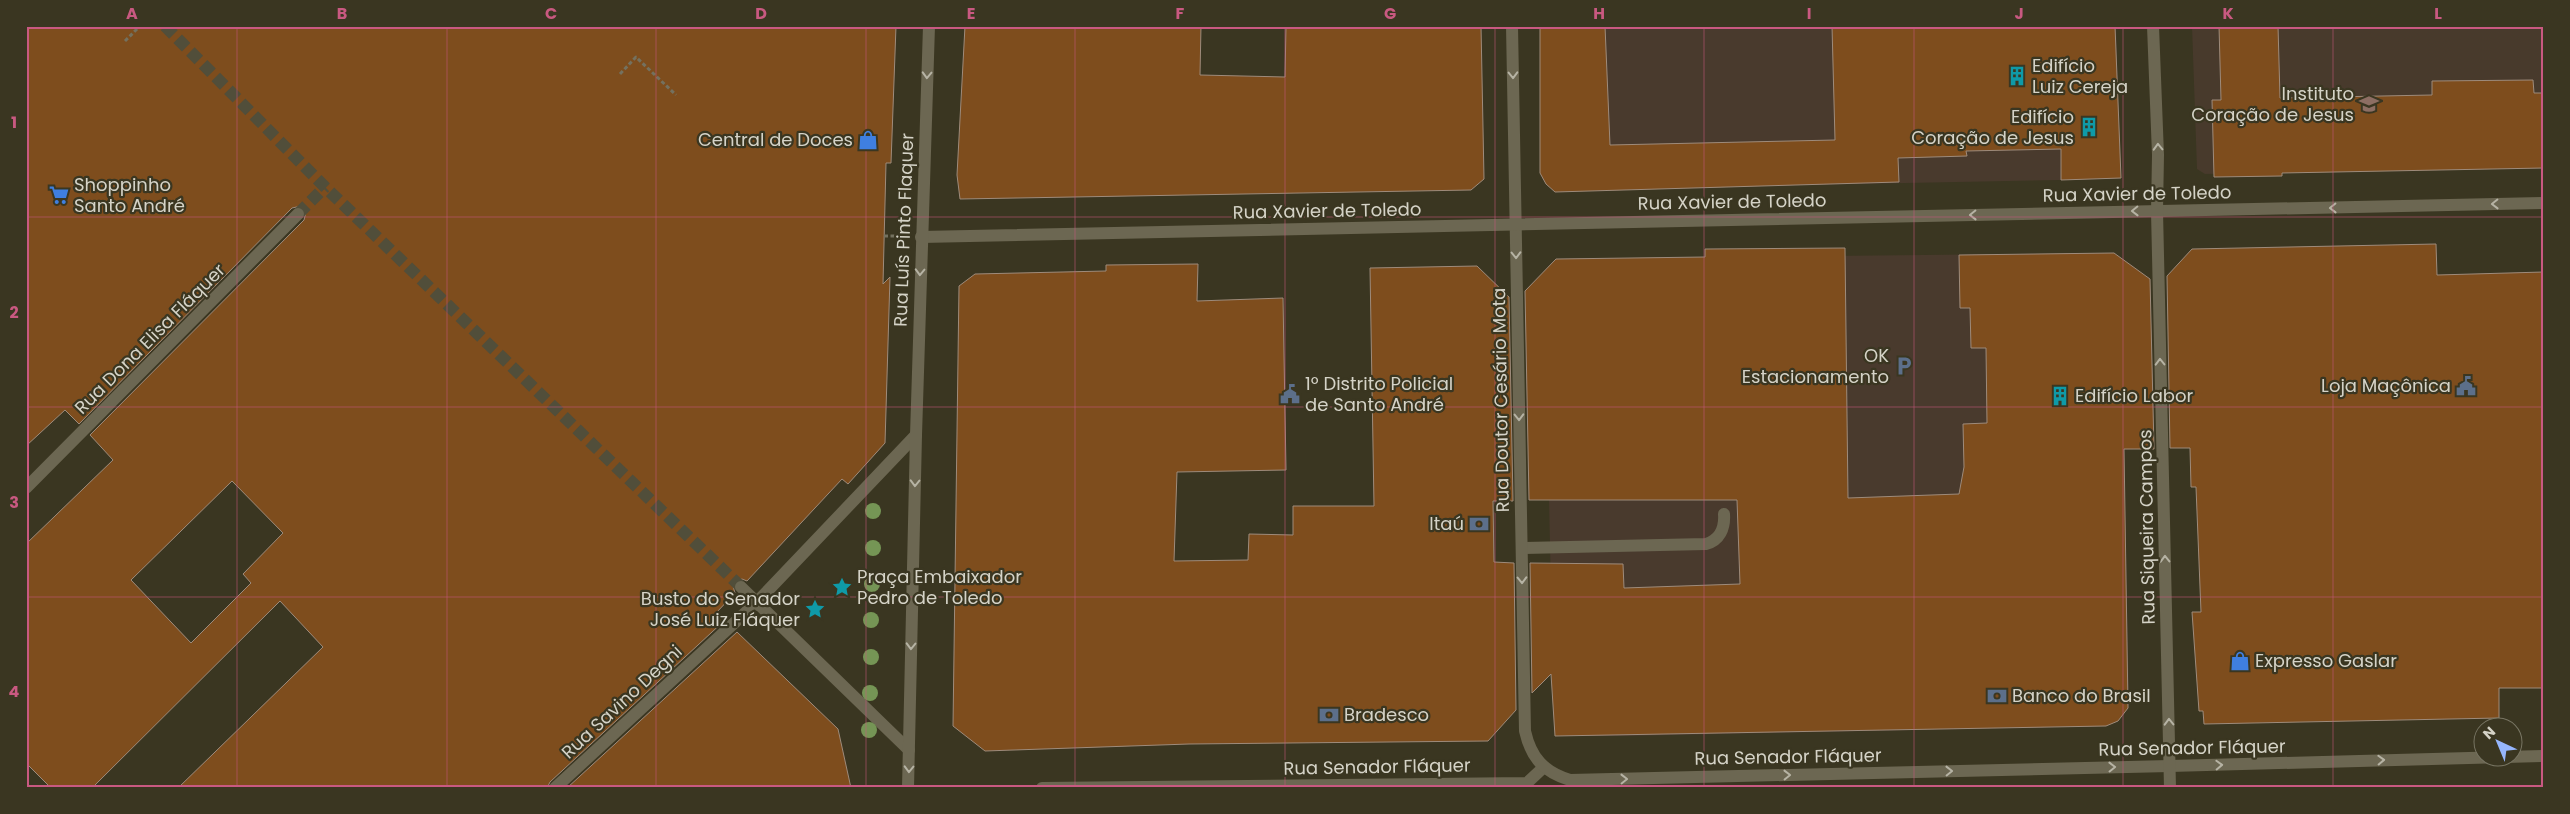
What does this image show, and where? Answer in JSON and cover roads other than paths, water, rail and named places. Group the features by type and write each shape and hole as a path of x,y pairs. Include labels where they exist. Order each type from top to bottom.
{"street":[{"name":"Rua Luís Pinto Flaquer","path":"916,435 929,26"},
{"name":"Rua Doutor Cesário Mota","path":"1512,26 1525,731 1534,758 1544,767"},
{"name":"Rua Siqueira Campos","path":"2153,26 2158,155 2157,211 2170,788"},
{"name":"Rua Xavier de Toledo","path":"921,237 2544,203"},
{"name":"Rua Dona Elisa Fláquer","path":"26,488 298,214"},
{"path":"757,602 916,435"},
{"path":"908,788 916,435"},
{"path":"1522,548 1706,544 1720,534 1724,514"},
{"path":"741,587 909,750"},
{"name":"Rua Savino Degni","path":"555,788 757,602"},
{"name":"Rua Senador Fláquer","path":"1042,788 1527,785 1544,767 1555,776 1570,780 2544,756"}],"tunnel":[{"path":"165,26 325,187 741,587"},
{"path":"298,214 325,187"}],"place":[{"name":"Edifício Luiz Cereja","path":"2017,76"},
{"name":"Instituto Coração de Jesus","path":"2369,104"},
{"name":"Edifício Coração de Jesus","path":"2089,127"},
{"name":"Central de Doces","path":"868,140"},
{"name":"Shoppinho Santo André","path":"59,195"},
{"name":"OK Estacionamento","path":"1904,366"},
{"name":"Loja Maçônica","path":"2466,386"},
{"name":"1º Distrito Policial de Santo André","path":"1290,394"},
{"name":"Edifício Labor","path":"2060,396"},
{"name":"Itaú","path":"1479,524"},
{"name":"Praça Embaixador Pedro de Toledo","path":"842,587"},
{"name":"Busto do Senador José Luiz Fláquer","path":"815,609"},
{"name":"Expresso Gaslar","path":"2240,661"},
{"name":"Banco do Brasil","path":"1997,696"},
{"name":"Bradesco","path":"1329,715"}]}
